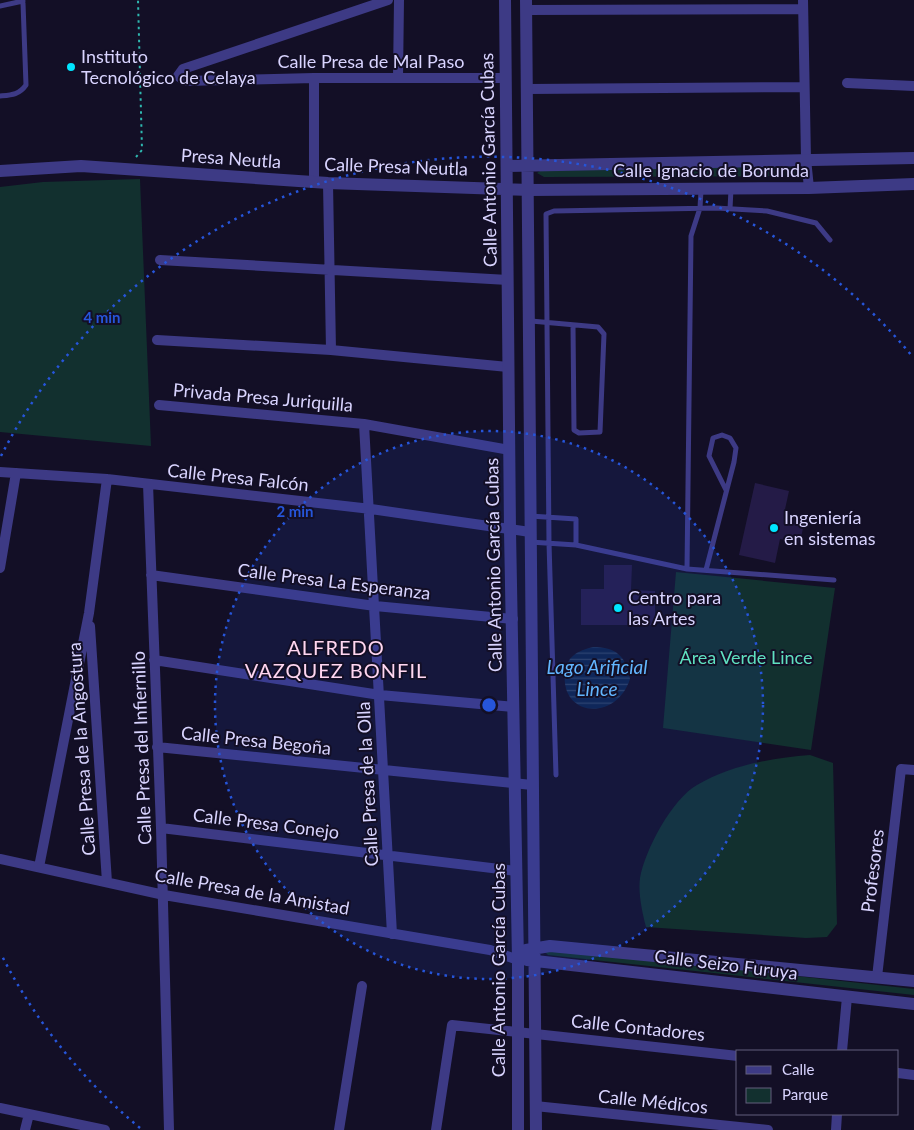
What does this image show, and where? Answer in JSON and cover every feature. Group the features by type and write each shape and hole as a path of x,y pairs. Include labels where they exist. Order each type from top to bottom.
{"street":[{"name":"Calle Presa de Mal Paso","path":"388,0 183,69 178,76 185,81 314,78 506,78"},
{"path":"398,78 399,0"},
{"name":"Calle Antonio García Cubas","path":"505,0 510,530 518,955 518,1130"},
{"path":"526,5 803,5 806,159 809,188"},
{"name":"Calle Antonio García Cubas","path":"526,5 536,1130"},
{"path":"314,78 314,182"},
{"path":"848,83 914,86"},
{"path":"528,89 804,87"},
{"name":"Calle Ignacio de Borunda","path":"507,166 914,158"},
{"name":"Presa Neutla","path":"0,171 81,166 314,182"},
{"name":"Calle Presa Neutla","path":"314,182 507,189"},
{"path":"328,184 328,270 331,350"},
{"name":"Calle Ignacio de Borunda","path":"507,189 809,188 914,184"},
{"path":"160,260 508,280"},
{"path":"157,340 331,350 508,367"},
{"name":"Privada Presa Juriquilla","path":"159,405 364,424 510,450"},
{"name":"Calle Presa de la Olla","path":"364,424 376,606 392,934"},
{"name":"Calle Presa Falcón","path":"0,472 107,479 370,509 510,530 530,537"},
{"path":"0,568 16,473"},
{"name":"Calle Presa de la Angostura","path":"39,867 89,612 107,479"},
{"name":"Calle Presa del Infiernillo","path":"148,484 164,895 170,1130"},
{"name":"Calle Presa La Esperanza","path":"151,575 376,606 513,619"},
{"name":"Calle Presa de la Angostura","path":"89,612 107,882"},
{"path":"154,660 380,695 514,707"},
{"name":"Calle Presa Begoña","path":"157,747 532,785"},
{"name":"Profesores","path":"877,977 901,769 914,770"},
{"name":"Calle Presa Conejo","path":"161,828 516,871"},
{"name":"Calle Presa de la Amistad","path":"0,859 164,895 500,953 533,954"},
{"name":"Calle Seizo Furuya","path":"533,954 550,946 914,981"},
{"name":"Calle Seizo Furuya","path":"533,954 847,997 914,1004"},
{"path":"339,1130 362,986"},
{"path":"842,1050 847,997"},
{"name":"Calle Contadores","path":"436,1130 452,1024 736,1056"},
{"path":"899,1073 914,1075"},
{"name":"Calle Médicos","path":"535,1106 768,1130"},
{"path":"0,1108 105,1130"},
{"path":"25,1130 29,1114"},
{"path":"836,1130 837,1115"}],"lane":[{"path":"0,6 23,2 26,85 15,94 0,96"},
{"path":"730,209 731,188"},
{"path":"686,568 691,236 700,208 701,189"},
{"path":"556,775 549,543 546,214 554,211 700,208 768,211 816,223 830,240"},
{"path":"528,321 598,327 604,334 600,432 579,433 574,430 573,325"},
{"path":"706,570 726,490 736,448 730,438 722,435 713,438 709,456 726,490"},
{"path":"530,516 576,519 576,545"},
{"path":"530,537 549,543 576,545 686,568 834,580"}],"path":[{"path":"128,158 136,158 142,150 138,0"}],"green space":[{"path":"804,167 806,174 801,176 544,177 537,173 543,169"},
{"path":"140,179 151,446 0,432 0,187 43,182"},
{"name":"Área Verde Lince","path":"676,572 835,588 811,750 663,728"},
{"path":"810,755 833,763 837,924 827,937 806,938 646,927 642,909 640,878 648,854 661,826 678,802 697,785 724,772 781,758"},
{"path":"549,949 914,989 914,995 548,955 544,951"}],"water":[{"name":"Lago Arificial Lince","path":"601,647 619,654 626,664 630,679 623,693 613,702 602,708 590,709 580,706 571,699 566,688 565,673 568,662 574,655 582,650"}],"building":[{"name":"Ingeniería en sistemas","path":"755,483 789,491 784,514 805,518 800,543 780,539 775,563 739,555"},
{"name":"Centro para las Artes","path":"604,565 632,565 631,590 655,591 655,625 581,625 581,589 604,589"}],"place":[{"name":"Instituto Tecnológico de Celaya","path":"71,67"},
{"name":"Ingeniería en sistemas","path":"774,528"},
{"name":"Centro para las Artes","path":"618,608"}],"district":[{"name":"ALFREDO VAZQUEZ BONFIL","path":"336,660"}]}
